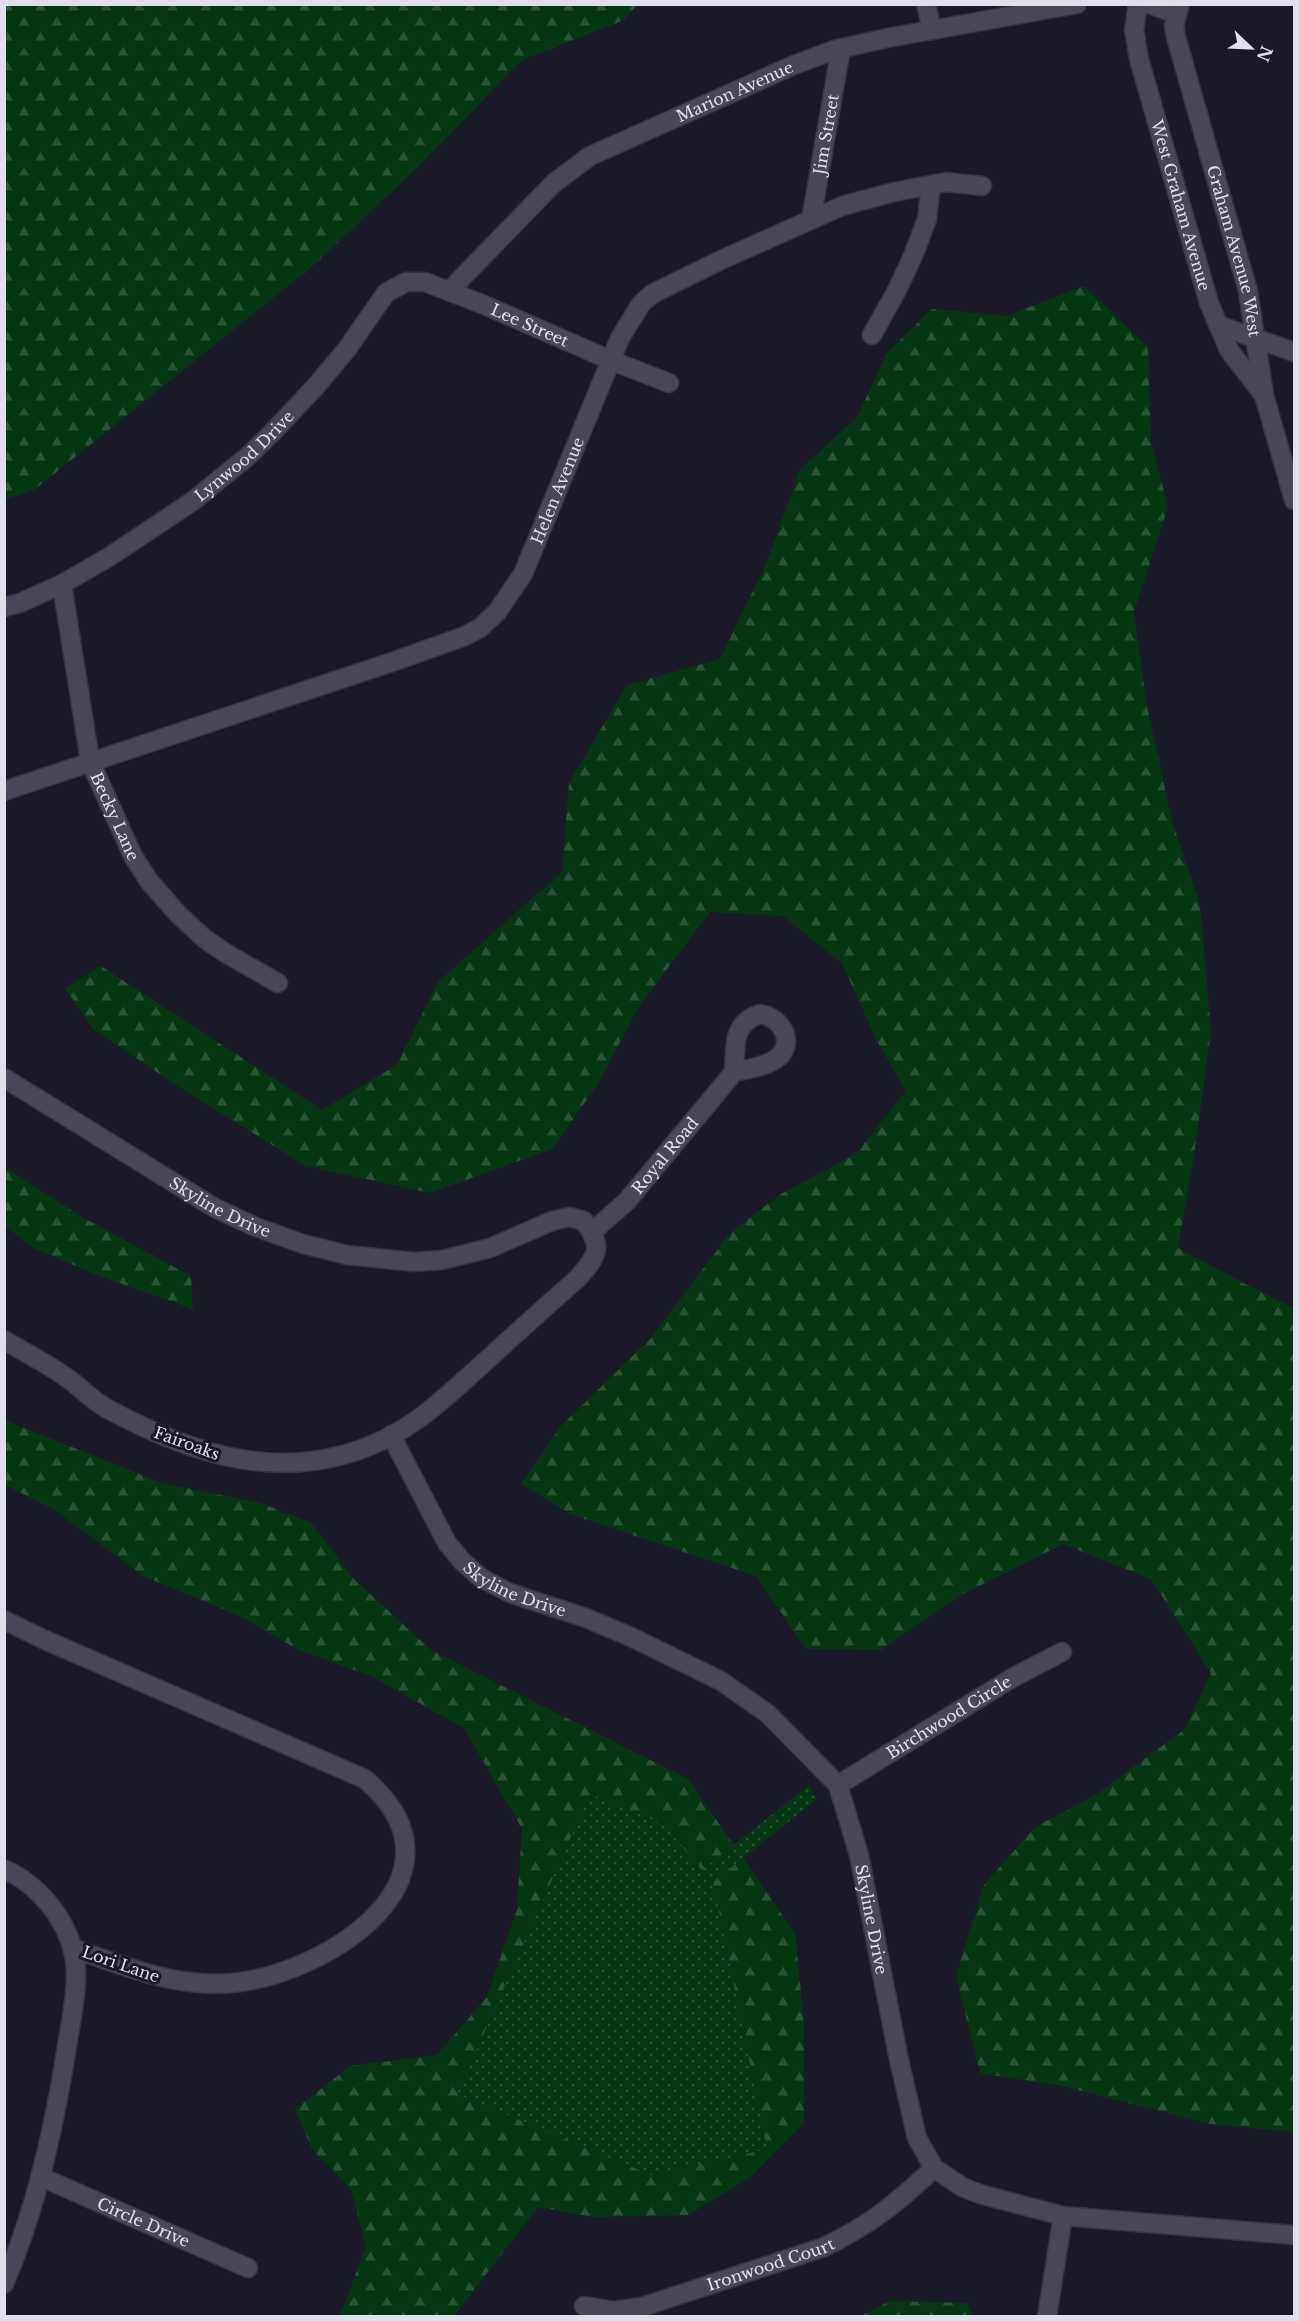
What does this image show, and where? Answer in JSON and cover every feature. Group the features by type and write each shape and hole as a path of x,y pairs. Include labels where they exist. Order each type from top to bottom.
{"street":[{"path":"926,4 932,30"},
{"name":"Marion Avenue","path":"449,291 554,183 590,156 794,65 841,48 1077,4"},
{"name":"West Graham Avenue","path":"1138,4 1134,30 1139,59 1209,303 1229,350 1264,395"},
{"path":"1149,4 1178,9"},
{"name":"Graham Avenue West","path":"1178,9 1174,26 1176,38 1245,281 1256,336 1264,395 1294,500"},
{"name":"Jim Street","path":"811,220 841,48"},
{"name":"Helen Avenue","path":"90,761 405,657 465,636 480,628 497,612 523,574 620,338 641,304 652,294 842,206 946,182 982,186"},
{"path":"872,335 913,256 927,219 932,185"},
{"name":"Lynwood Drive","path":"4,607 20,603 62,584 109,556 193,501 247,457 316,386 347,349 386,293 398,285 419,281 449,291"},
{"name":"Lee Street","path":"449,291 669,383"},
{"path":"1218,325 1256,336 1294,352"},
{"name":"Becky Lane","path":"62,584 90,761 133,856 149,881 178,914 205,939 279,983"},
{"path":"4,791 90,761"},
{"name":"Royal Road","path":"592,1232 627,1201 734,1072"},
{"name":"Skyline Drive","path":"4,1078 216,1208 256,1227 303,1244 347,1255 414,1262 467,1255 490,1248 552,1221 569,1217 584,1221 592,1232"},
{"path":"391,1436 434,1408 578,1278 597,1253 597,1245 592,1232"},
{"name":"Fairoaks","path":"4,1340 68,1379 103,1407 198,1450 229,1458 255,1462 320,1460 359,1449 391,1436"},
{"name":"Skyline Drive","path":"391,1436 447,1543 481,1578 510,1593 586,1618 631,1637 721,1681 768,1714 838,1785 859,1855 899,2060 917,2138 934,2168 962,2187 980,2194 1063,2216 1294,2235"},
{"name":"Lori Lane","path":"4,1620 365,1779 389,1802 398,1816 403,1833 405,1857 400,1878 392,1896 373,1917 328,1953 279,1974 230,1983 175,1981 150,1976 72,1948 76,1971 55,2124 31,2214 4,2284"},
{"name":"Birchwood Circle","path":"838,1785 1014,1677 1062,1652"},
{"path":"4,1869 24,1880 49,1903 66,1932 72,1948"},
{"name":"Ironwood Court","path":"584,2306 614,2311 642,2307 824,2247 878,2218 934,2168"},
{"name":"Circle Drive","path":"41,2178 248,2268"},
{"path":"1047,2316 1063,2216"}],"green space":[{"path":"4,5 637,5 624,20 522,60 420,165 314,265 34,490 5,499"},
{"path":"1084,286 1148,347 1151,441 1168,507 1134,612 1146,701 1172,821 1200,905 1211,1032 1193,1162 1178,1248 1294,1308 1294,2132 1210,2124 1062,2086 980,2073 956,1976 984,1885 1035,1827 1097,1794 1185,1729 1211,1673 1151,1579 1063,1544 959,1596 881,1650 806,1649 756,1576 572,1515 521,1484 561,1426 651,1338 730,1233 781,1194 856,1154 906,1091 877,1041 842,963 783,916 710,912 638,1008 598,1084 552,1149 430,1193 306,1166 179,1087 93,1029 65,988 101,966 322,1110 397,1065 438,982 562,872 569,783 627,685 720,659 767,562 800,470 857,417 887,353 932,309 1006,316"},
{"path":"5,1167 80,1216 191,1276 193,1309 97,1275 34,1248 5,1226"},
{"path":"4,1420 162,1483 261,1503 311,1523 355,1580 431,1650 688,1779 795,1933 804,2024 804,2123 749,2178 688,2215 592,2217 538,2207 454,2316 340,2316 366,2246 351,2189 312,2149 295,2109 350,2066 437,2055 487,1997 517,1909 522,1829 464,1728 373,1677 297,1649 240,1616 143,1576 55,1510 5,1485"},
{"path":"809,1785 817,1799 713,1882 767,2149 651,2175 457,2094 590,1794 663,1824 702,1870"},
{"path":"890,2301 968,2303 972,2316 861,2316"}]}
